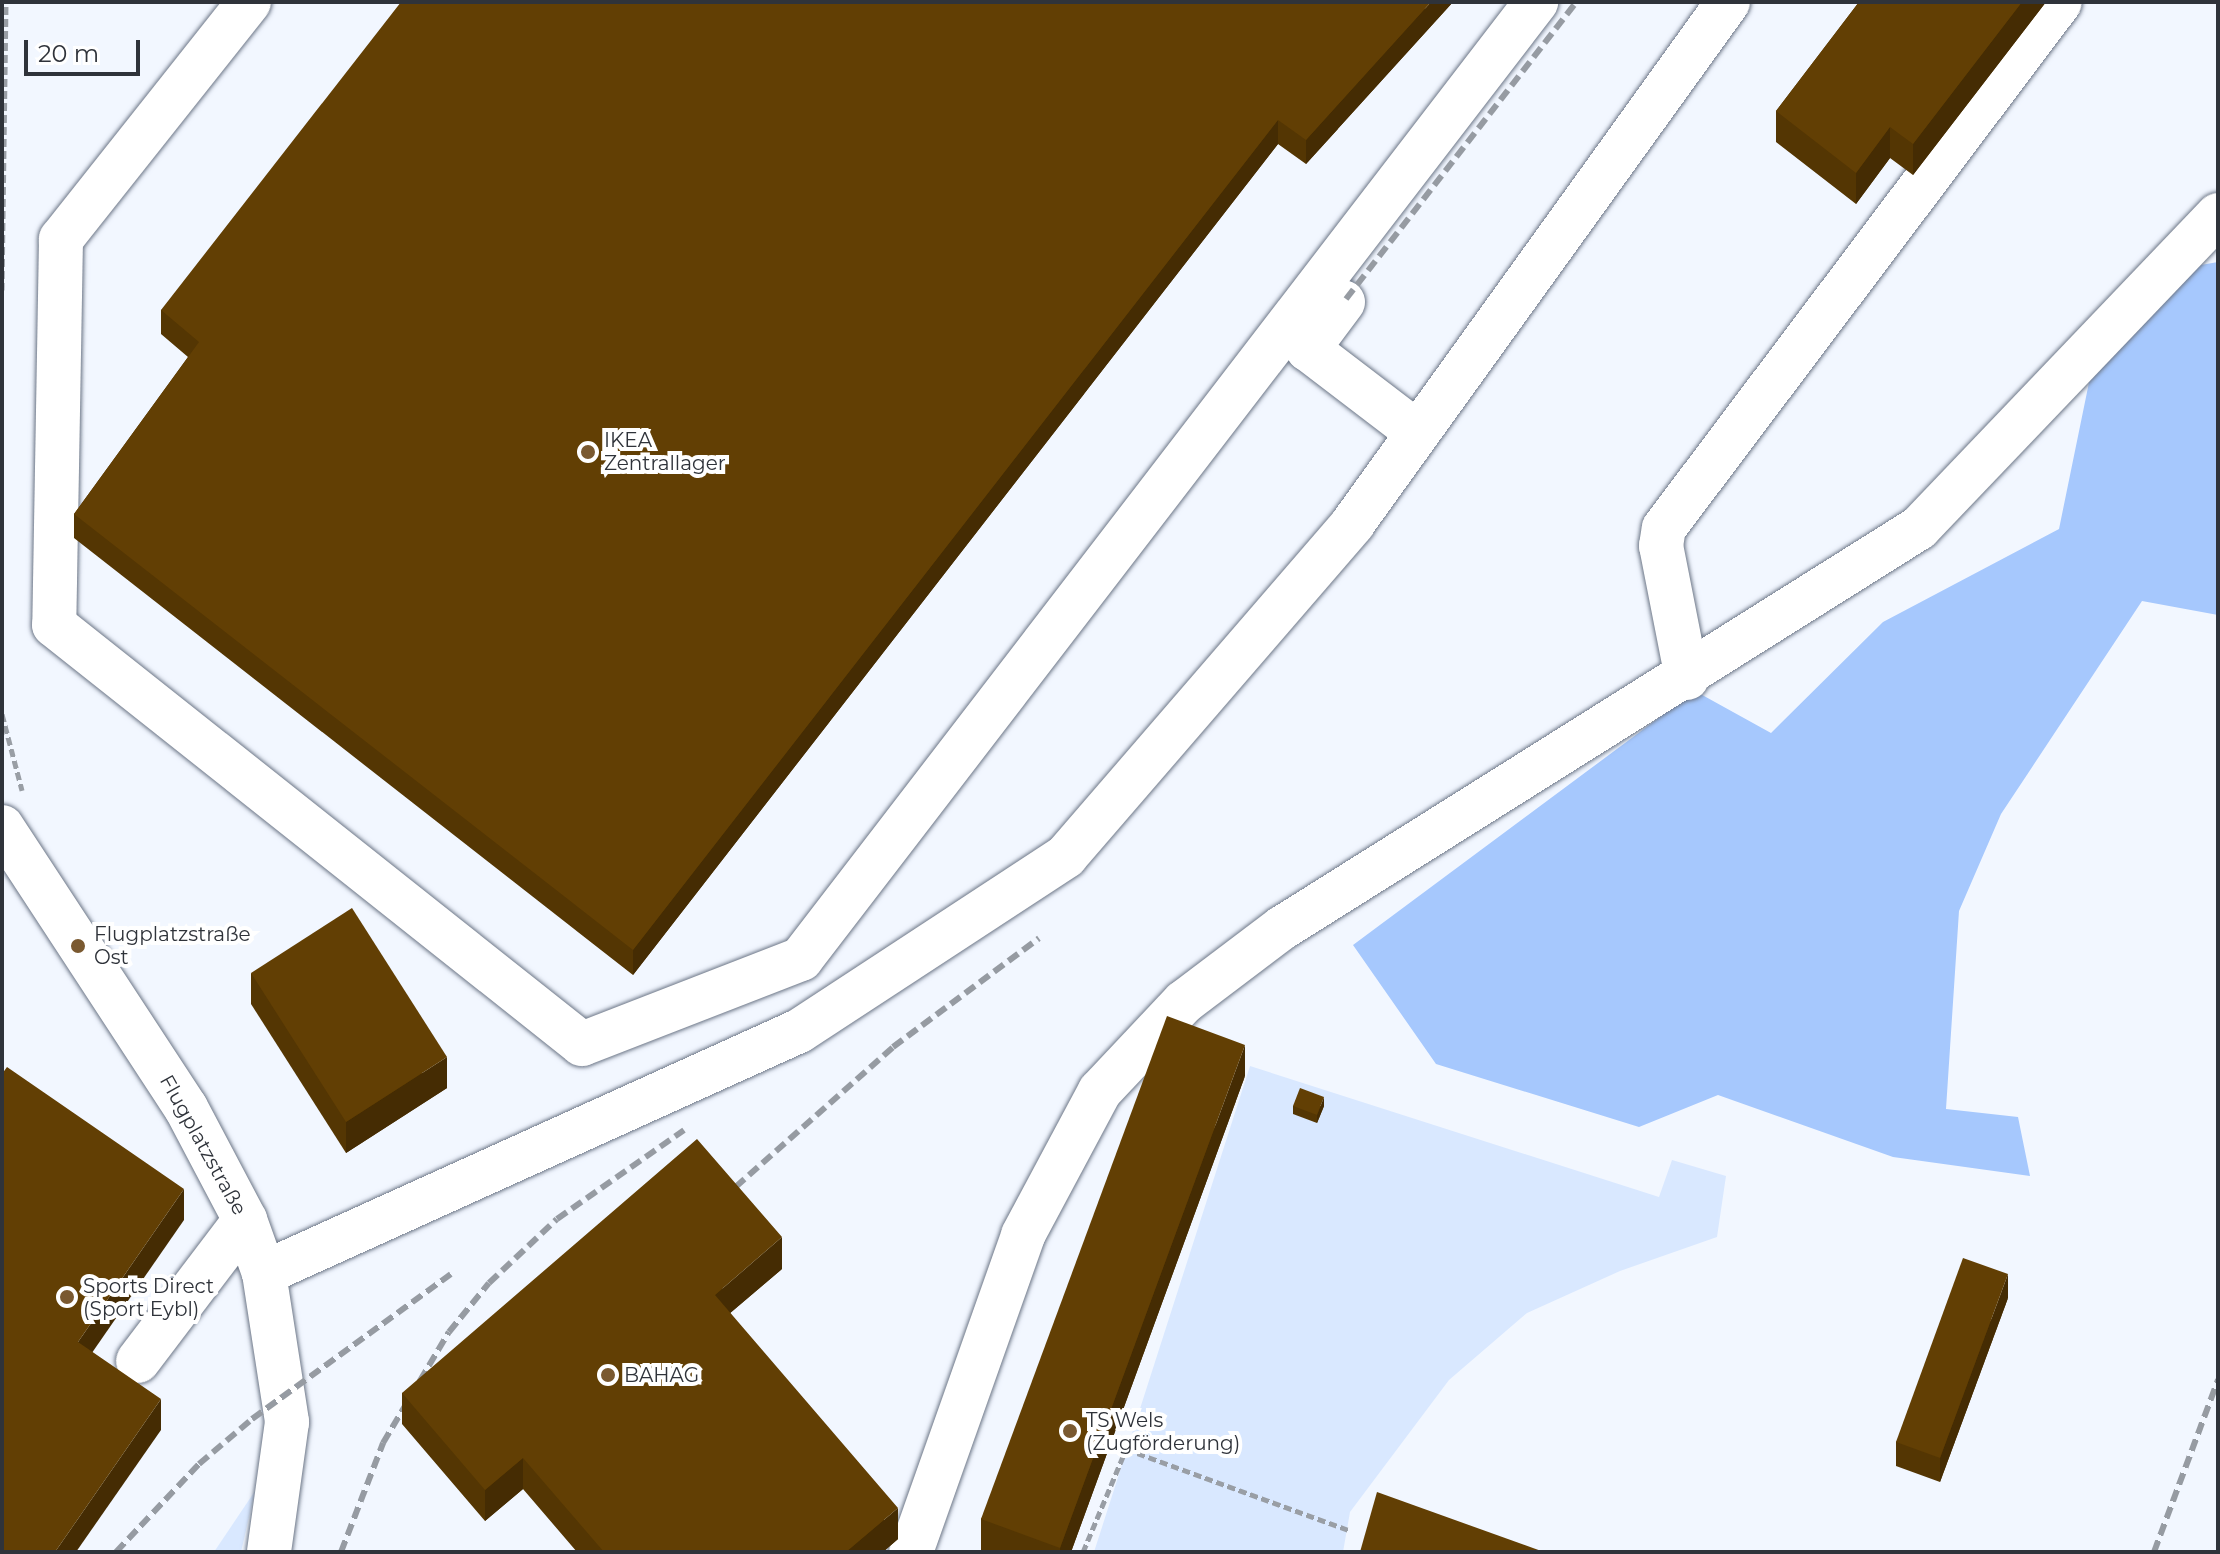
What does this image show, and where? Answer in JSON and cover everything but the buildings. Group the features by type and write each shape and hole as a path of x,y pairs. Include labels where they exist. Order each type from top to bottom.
{"street":[{"path":"249,2 61,239 54,625 582,1044 801,959 1536,2"},
{"path":"264,1273 799,1031 1066,856 1353,523 1728,2"},
{"path":"1687,678 1661,546 1664,528 2060,2"},
{"path":"911,1552 1023,1235 1100,1091 1184,1002 1282,928 1687,678 1919,528 2218,215"},
{"path":"1346,299 1308,349 1418,433"},
{"name":"Flugplatzstraße","path":"2,827 17,889 186,1108 245,1220 264,1273 287,1422 269,1552"},
{"path":"138,1361 245,1220"}],"path":[{"path":"2,290 6,2"},
{"path":"1083,1552 1126,1449 1351,1531"}],"shaded area":[{"path":"2218,262 2218,615 2142,601 2001,814 1959,911 1946,1109 2018,1117 2030,1176 1893,1157 1718,1095 1639,1127 1436,1064 1353,945 1695,691 1771,733 1883,622 2059,529 2094,358 2195,266"},
{"path":"1250,1066 1659,1197 1672,1160 1726,1176 1717,1237 1620,1271 1527,1313 1449,1380 1350,1512 1343,1552 1094,1552"},
{"path":"255,1491 241,1552 214,1552"}],"railway":[{"path":"1346,299 1576,2"},
{"path":"722,1199 893,1047 1039,938"},
{"path":"341,1552 383,1443 449,1332 489,1283 557,1219 684,1130"},
{"path":"116,1552 199,1464 252,1419 451,1274"},
{"path":"2154,1552 2218,1380"}],"place":[{"name":"IKEA Zentrallager","path":"588,452"},
{"name":"Flugplatzstraße Ost","path":"78,946"},
{"name":"Sports Direct (Sport Eybl)","path":"67,1297"},
{"name":"BAHAG","path":"608,1375"},
{"name":"TS Wels (Zugförderung)","path":"1070,1431"}]}
